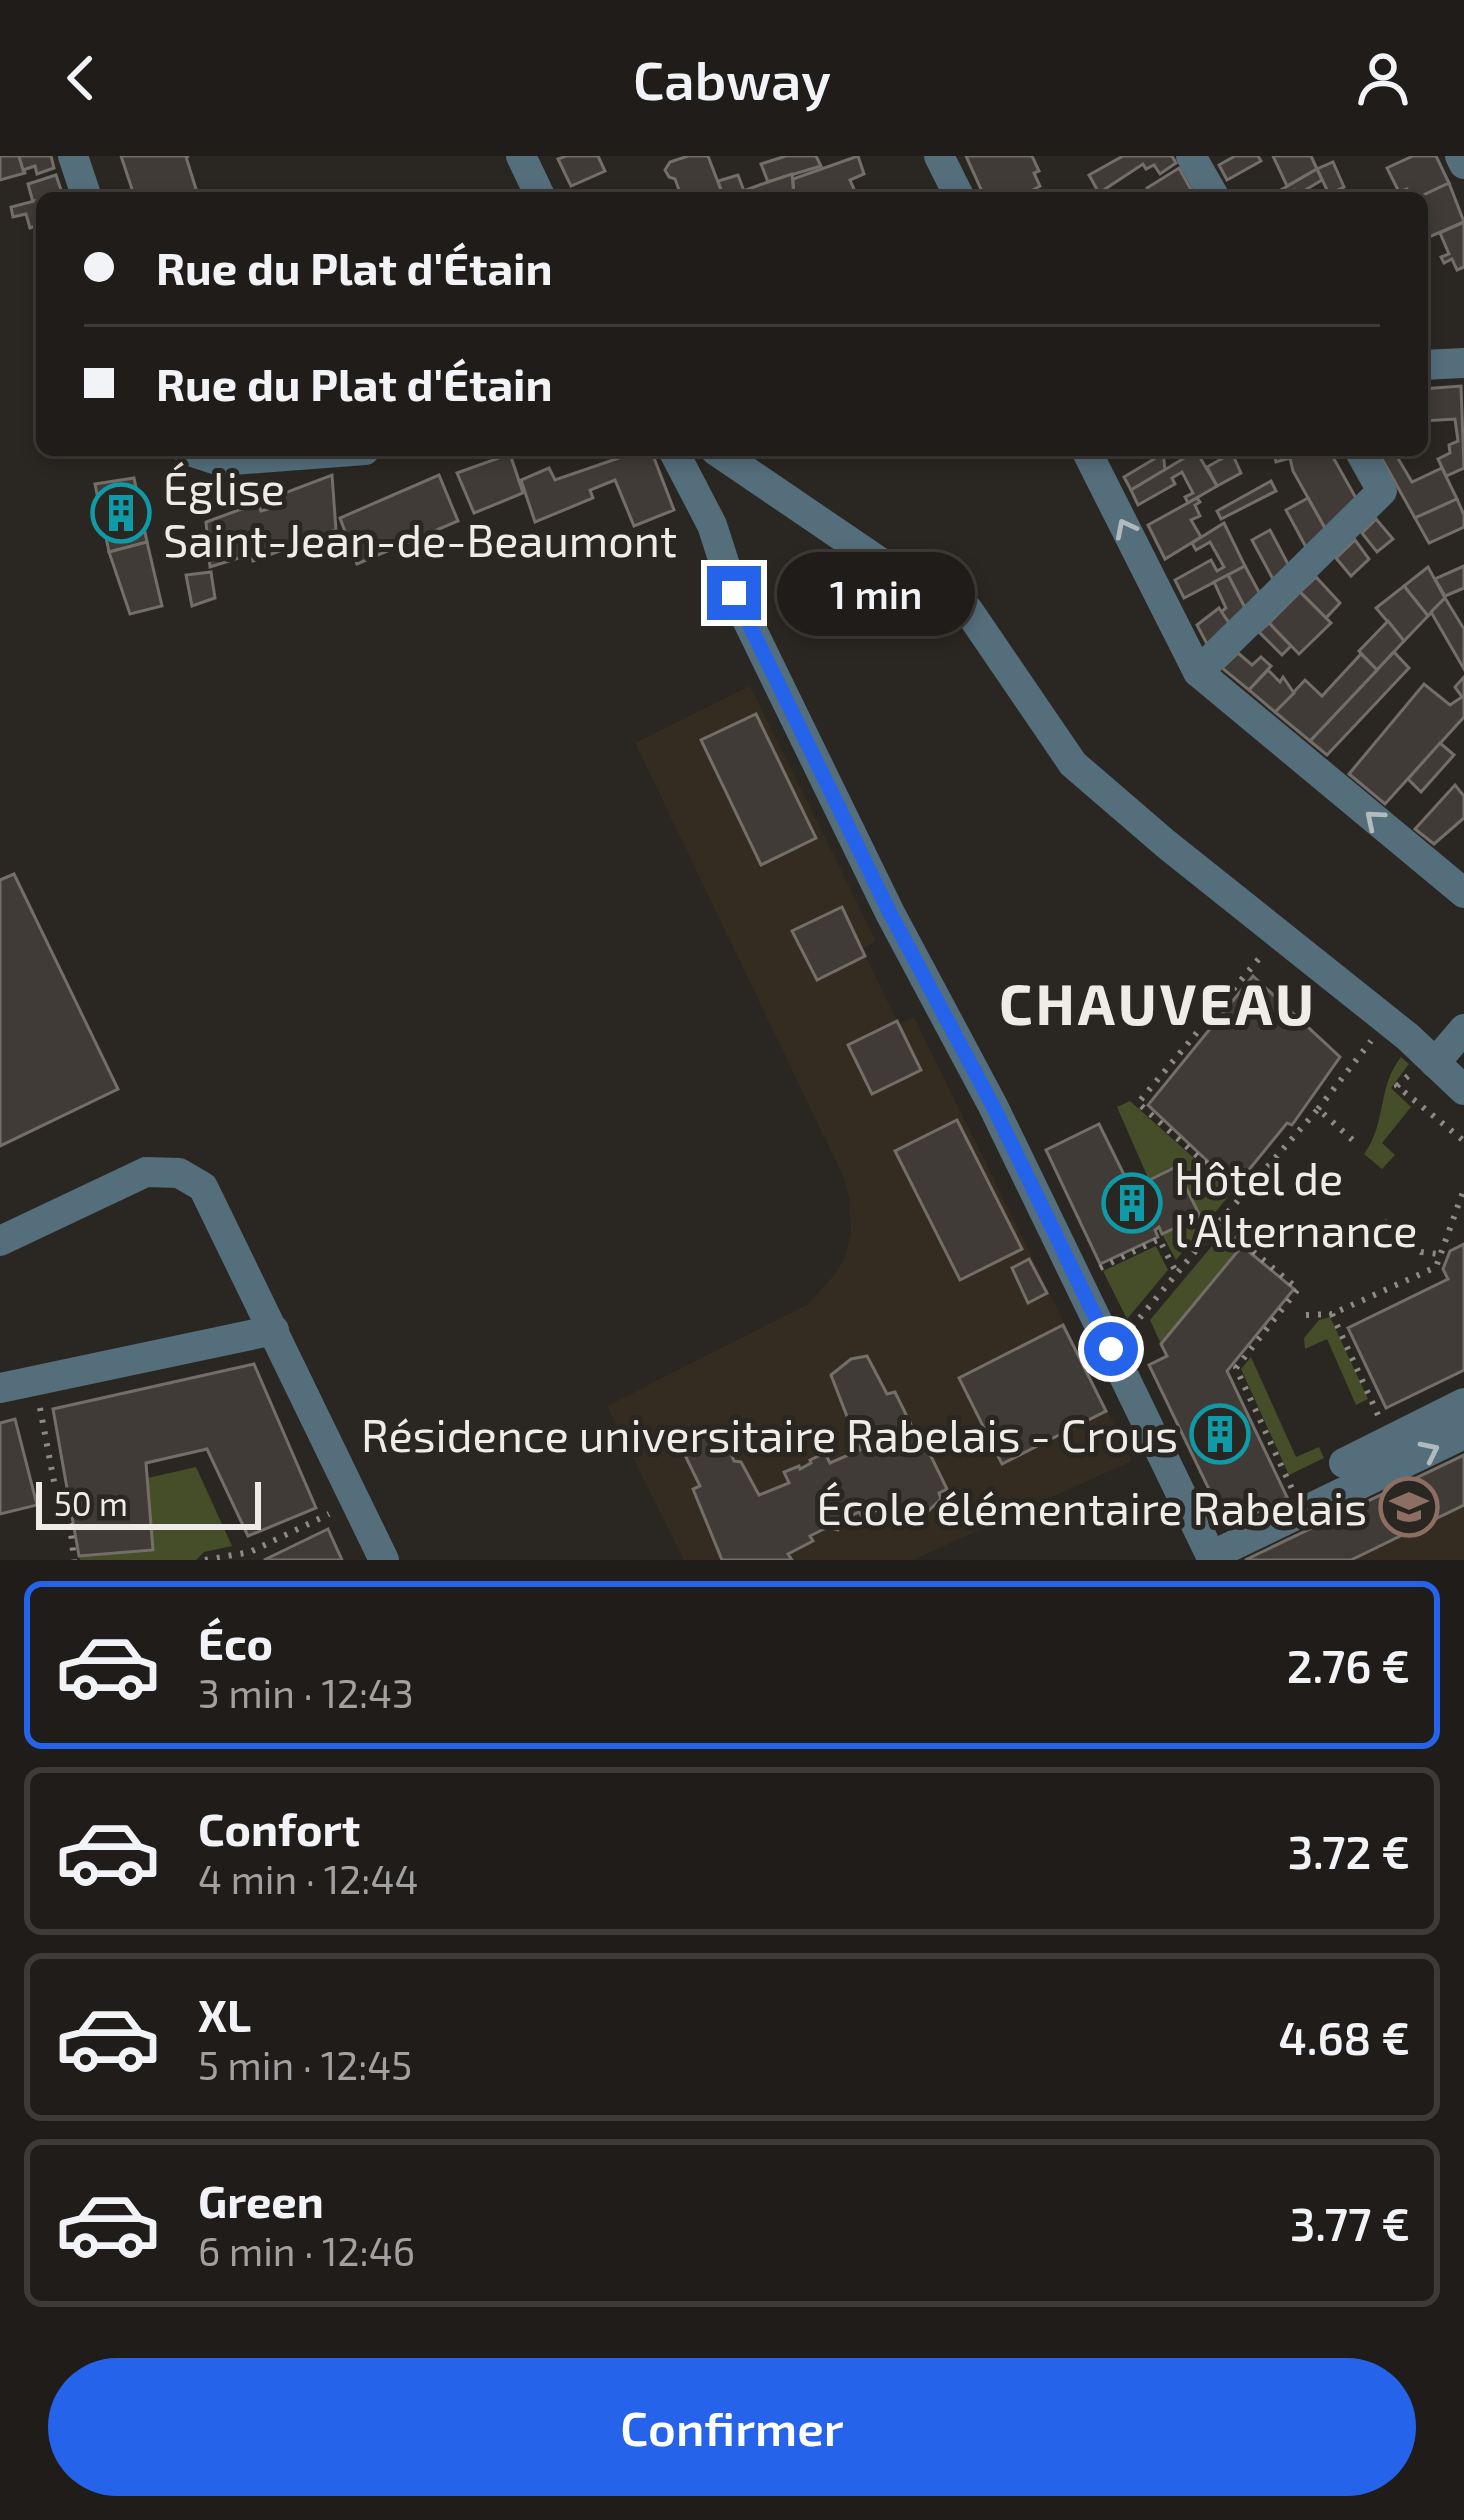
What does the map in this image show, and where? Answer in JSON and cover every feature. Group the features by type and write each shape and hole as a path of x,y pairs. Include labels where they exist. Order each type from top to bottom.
{"street":[{"path":"73,156 85,192"},
{"path":"521,156 538,192"},
{"path":"939,156 957,192"},
{"path":"1191,156 1212,192"},
{"path":"1428,365 1464,363"},
{"path":"205,456 220,461 286,456"},
{"path":"676,456 712,525 734,593 890,913 993,1106 1212,1558 1464,1434"},
{"path":"724,456 884,565 968,610 1073,764 1387,1020 1464,1090"},
{"path":"1089,456 1198,672 1464,893"},
{"path":"1198,672 1382,491 1362,456"},
{"path":"1432,1060 1464,1029"},
{"path":"0,1241 133,1176 164,1170 203,1187 384,1560"},
{"path":"0,1388 274,1330"},
{"path":"1344,1462 1464,1403"}],"path":[{"path":"1242,1196 1138,1103 1279,934"},
{"path":"1125,1334 1318,1109 1387,1020"},
{"path":"1432,1060 1396,1086 1464,1142"},
{"path":"1318,1109 1356,1143"},
{"path":"1306,1315 1332,1314 1436,1267 1464,1189"},
{"path":"1384,1221 1421,1252 1438,1254"},
{"path":"1219,1223 1298,1288 1236,1368 1297,1499"},
{"path":"1095,1271 1159,1239 1177,1274"},
{"path":"1332,1314 1379,1414 1367,1430 1373,1447"},
{"path":"35,1381 55,1487 70,1524 74,1560"},
{"path":"205,1560 250,1552 356,1501"}],"shaded area":[{"path":"750,686 876,941 862,949 897,1021 914,1017 1132,1461 913,1560 684,1560 607,1406 808,1304 835,1274 851,1233 843,1176 635,743"},
{"name":"École élémentaire Rabelais","path":"1464,1455 1464,1560 1245,1560"}],"green space":[{"path":"1401,1057 1409,1064 1391,1088 1411,1107 1382,1143 1395,1155 1382,1169 1364,1154 1376,1130 1388,1080"},
{"path":"1130,1101 1232,1192 1176,1260 1162,1234 1199,1216 1176,1168 1149,1180 1117,1107"},
{"path":"1222,1234 1242,1246 1161,1344 1150,1320"},
{"path":"1156,1246 1168,1270 1127,1319 1103,1271"},
{"path":"1330,1317 1368,1399 1356,1405 1327,1339 1305,1349 1304,1338 1319,1320"},
{"path":"1251,1357 1296,1457 1319,1447 1324,1458 1289,1475 1241,1369"},
{"path":"196,1467 232,1546 204,1552 196,1560 80,1560 79,1556 153,1550 148,1478"}],"building":[{"path":"0,156 19,156 25,173 0,180"},
{"path":"19,156 51,156 54,168 37,174 35,166 23,170"},
{"path":"121,156 189,156 196,189 192,192 133,192"},
{"path":"598,156 605,171 571,186 558,159"},
{"path":"708,156 722,192 680,192 665,170 670,162"},
{"path":"786,156 816,156 821,166 768,182 761,164"},
{"path":"858,156 864,174 850,180 855,192 794,192 793,179"},
{"path":"966,156 1032,156 1040,186 1029,192 982,192"},
{"path":"1123,156 1172,156 1176,163 1160,174 1154,165 1146,169 1143,164 1101,192 1089,175"},
{"path":"1235,156 1258,156 1261,161 1227,180 1219,165"},
{"path":"1273,156 1311,156 1317,169 1287,186"},
{"path":"1413,156 1436,156 1449,183 1428,193 1399,192 1387,168"},
{"path":"1333,162 1344,187 1328,192 1317,169"},
{"path":"1179,168 1192,192 1149,192 1147,188"},
{"path":"1317,169 1322,180 1302,192 1277,192"},
{"path":"792,174 794,192 740,192"},
{"path":"56,175 62,192 36,192 33,202 28,184"},
{"path":"738,175 744,191 722,192 718,181"},
{"path":"1449,183 1464,222 1429,237 1428,193"},
{"path":"36,201 36,226 30,228 26,214 13,217 11,207"},
{"path":"1464,222 1464,267 1457,270 1452,259 1444,263 1441,257 1449,254 1440,233"},
{"path":"1461,386 1464,468 1446,476 1438,459 1458,441 1455,419 1428,421 1428,389"},
{"path":"511,456 523,493 474,513 457,473"},
{"path":"625,456 653,456 674,510 634,526 615,480 590,490 593,498 535,522 521,480 549,468 555,480"},
{"path":"1164,456 1165,470 1131,490 1124,477"},
{"path":"1188,456 1199,456 1217,486 1188,503 1185,497 1193,493 1182,472 1172,478 1175,484 1138,505 1131,490"},
{"path":"1233,456 1241,473 1217,486 1207,467"},
{"path":"1274,456 1332,456 1357,500 1326,530 1290,458 1276,462"},
{"path":"1380,456 1397,456 1412,482 1442,468 1457,499 1415,518"},
{"path":"332,475 336,530 253,561 251,554 210,567 206,522 258,503 261,511 268,509 274,497"},
{"path":"439,475 458,521 357,564 340,518"},
{"name":"Église Saint-Jean-de-Beaumont","path":"134,478 147,542 109,552 95,484"},
{"path":"1271,481 1276,491 1221,519 1217,511"},
{"path":"1197,498 1200,516 1191,520 1201,537 1165,559 1148,525"},
{"path":"1308,498 1326,530 1307,549 1286,510"},
{"path":"1457,499 1464,527 1429,543 1415,518"},
{"path":"1376,519 1393,539 1377,552 1362,533"},
{"path":"1224,523 1245,566 1184,598 1175,580 1211,560 1217,571 1224,567 1210,542 1196,550 1192,543"},
{"path":"1270,530 1289,566 1274,581 1252,540"},
{"path":"1355,540 1369,559 1351,576 1336,558"},
{"path":"147,542 162,606 130,614 109,552"},
{"path":"1245,566 1260,594 1245,608 1228,575"},
{"path":"1464,566 1464,588 1445,596 1435,579"},
{"path":"1428,567 1445,598 1428,616 1404,586"},
{"path":"211,572 215,598 192,606 186,575"},
{"path":"1228,575 1245,608 1229,623 1221,612 1226,608 1214,582"},
{"path":"1316,577 1340,603 1326,618 1300,592"},
{"path":"1404,586 1428,616 1404,641 1376,608"},
{"path":"1300,592 1331,623 1299,654 1269,623"},
{"path":"1445,598 1464,629 1464,669 1431,612"},
{"path":"1219,608 1229,623 1207,644 1197,625"},
{"path":"1388,621 1404,641 1377,670 1359,651"},
{"path":"1269,623 1291,646 1282,655 1259,632"},
{"path":"1394,652 1409,668 1327,755 1310,741"},
{"path":"1238,653 1252,665 1261,657 1271,666 1249,690 1222,668"},
{"path":"1361,654 1377,670 1310,741 1275,712 1305,680 1322,696"},
{"path":"1268,670 1280,682 1283,677 1294,693 1275,712 1249,690"},
{"path":"1464,677 1464,717 1385,804 1349,774 1424,684 1450,705 1462,697 1455,687"},
{"path":"756,714 816,838 761,865 701,740"},
{"path":"1440,743 1454,755 1421,792 1408,779"},
{"path":"1455,785 1464,796 1464,818 1434,844 1415,829"},
{"path":"14,874 118,1089 0,1146 0,880"},
{"path":"842,907 865,956 817,980 792,931"},
{"path":"1253,976 1340,1057 1292,1125 1287,1123 1235,1187 1148,1105"},
{"path":"897,1021 921,1070 872,1094 848,1045"},
{"path":"957,1120 1022,1249 960,1280 895,1151"},
{"name":"Hôtel de l’Alternance","path":"1099,1124 1131,1189 1176,1167 1200,1216 1162,1234 1159,1227 1155,1230 1158,1237 1100,1264 1046,1150"},
{"path":"1464,1244 1464,1370 1386,1408 1348,1328 1448,1279 1443,1269 1450,1251"},
{"name":"Résidence universitaire Rabelais - Crous","path":"1242,1246 1294,1289 1227,1371 1287,1497 1229,1527 1224,1508 1219,1510 1149,1365 1167,1356 1161,1344"},
{"path":"1029,1259 1047,1293 1028,1303 1012,1268"},
{"path":"1063,1325 1106,1411 1002,1464 959,1378"},
{"path":"867,1356 887,1394 895,1392 921,1445 925,1444 947,1489 939,1493 941,1499 914,1518 892,1517 886,1506 862,1517 859,1512 841,1521 838,1530 828,1527 810,1536 813,1541 788,1554 792,1560 722,1560 693,1489 700,1486 681,1447 702,1432 720,1428 734,1461 741,1462 759,1495 789,1483 784,1472 800,1469 825,1453 830,1463 860,1450 831,1375 851,1359"},
{"path":"254,1364 316,1508 248,1536 207,1449 146,1463 153,1550 79,1556 53,1409"},
{"path":"15,1419 37,1505 0,1514 0,1423"},
{"name":"École élémentaire Rabelais","path":"1464,1455 1464,1505 1351,1560 1245,1560"},
{"path":"328,1529 342,1560 264,1560"}],"place":[{"name":"Église Saint-Jean-de-Beaumont","path":"121,513"},
{"name":"Hôtel de l’Alternance","path":"1132,1203"},
{"name":"Résidence universitaire Rabelais - Crous","path":"1220,1434"},
{"name":"École élémentaire Rabelais","path":"1409,1507"}],"district":[{"name":"CHAUVEAU","path":"1158,1002"}],"route":[{"path":"734,593 1111,1349"}]}
